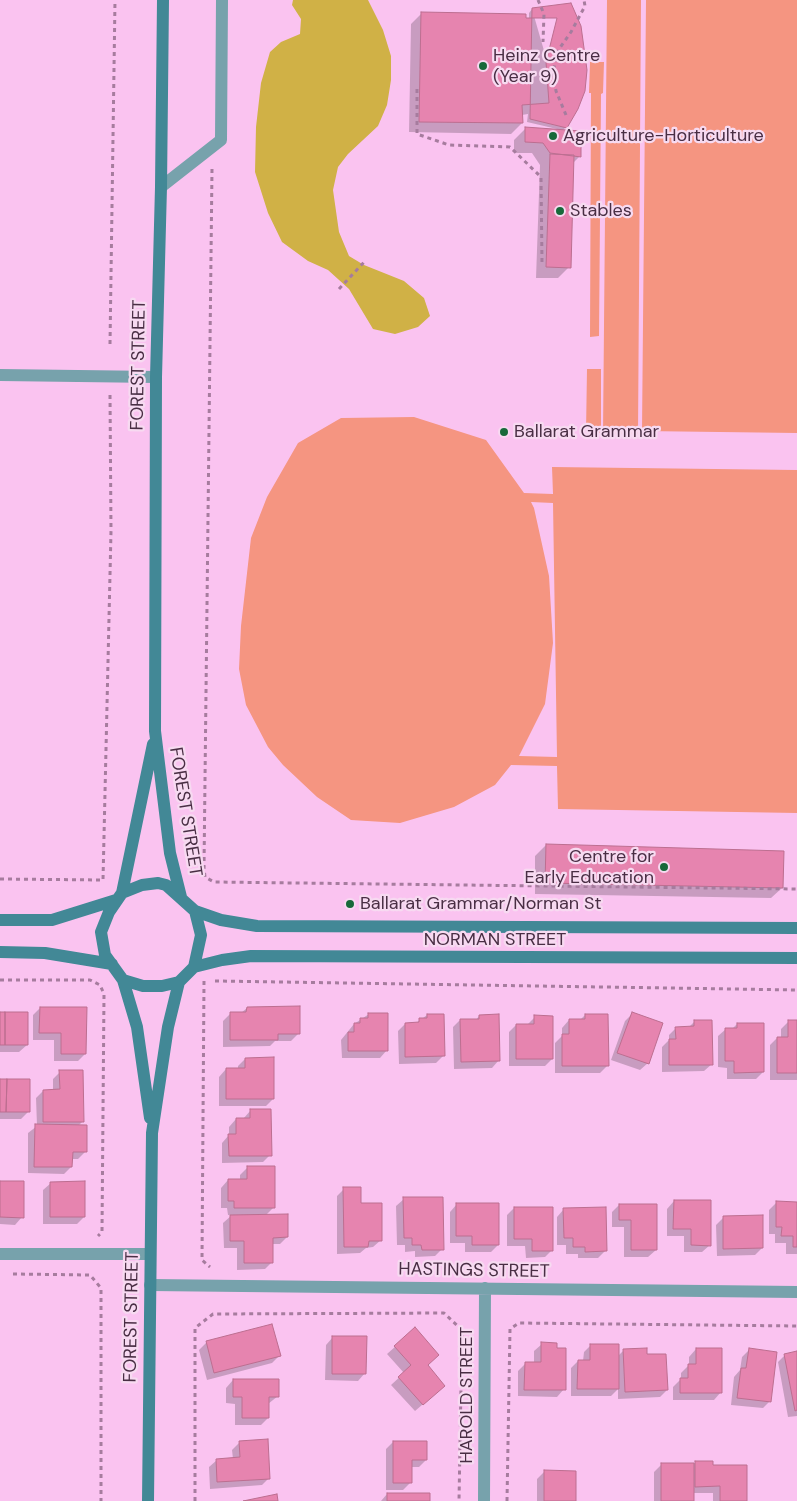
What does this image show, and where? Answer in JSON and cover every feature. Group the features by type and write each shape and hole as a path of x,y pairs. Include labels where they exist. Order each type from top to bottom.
{"main road":[{"name":"FOREST STREET","path":"163,0 156,377 155,732 170,853 181,897"},
{"name":"FOREST STREET","path":"119,897 155,732"},
{"path":"0,920 52,920 119,897 142,885 158,883 166,885 195,911 201,936 194,967 179,982 162,986 143,986 123,980 105,954 102,932 119,897"},
{"name":"NORMAN STREET","path":"195,911 221,920 257,926 797,928"},
{"path":"0,952 45,953 112,964"},
{"name":"NORMAN STREET","path":"194,967 222,960 251,956 797,958"},
{"name":"FOREST STREET","path":"123,980 137,1027 152,1133"},
{"name":"FOREST STREET","path":"148,1501 152,1133 168,1028 179,982"}],"street":[{"path":"161,187 221,140 222,0"},
{"path":"0,376 156,377"},
{"path":"0,1254 150,1254"},
{"name":"HASTINGS STREET","path":"150,1285 797,1292"},
{"name":"HAROLD STREET","path":"484,1501 485,1288"}],"path":[{"path":"110,344 115,0"},
{"path":"538,0 544,14 543,42"},
{"path":"566,114 556,91 553,71 558,49 571,32 585,6 584,0"},
{"path":"417,89 417,134 449,145 510,147 541,177 542,263"},
{"path":"212,147 205,877 214,882 797,889"},
{"path":"339,289 366,260"},
{"path":"0,879 103,880 112,531 110,393"},
{"path":"0,980 90,980 100,985 104,994 102,1232"},
{"path":"214,1270 202,1260 204,981 797,990"},
{"path":"10,1274 90,1276 101,1288 101,1501"},
{"path":"195,1501 195,1328 213,1314 444,1313 462,1330 459,1501"},
{"path":"506,1501 510,1329 519,1323 797,1326"}],"shaded area":[{"path":"293,0 368,0 383,30 391,56 391,80 387,105 378,126 348,154 338,167 333,190 339,232 349,256 364,265 404,281 424,298 430,316 418,327 395,334 373,329 349,289 328,270 308,261 282,242 268,213 255,172 256,127 261,83 270,52 281,42 300,34 301,19 292,5"},
{"path":"607,0 641,0 638,434 603,434"},
{"path":"646,0 797,0 797,433 642,431"},
{"path":"590,62 604,62 603,93 601,94 599,336 590,337 591,93 589,93"},
{"path":"587,369 601,369 601,433 586,433"},
{"path":"414,417 486,440 524,493 553,494 552,467 797,470 797,813 558,809 557,766 511,765 495,785 454,807 400,823 351,820 317,797 283,765 268,747 246,705 239,669 241,626 251,538 267,497 298,443 341,418","holes":["531,502 553,503 557,757 519,756 545,704 553,643 549,576"]}],"building":[{"path":"571,3 581,26 587,70 585,91 578,109 567,128 530,119 532,8"},
{"name":"Heinz Centre (Year 9)","path":"421,12 526,14 526,18 557,18 546,62 549,103 522,105 523,123 419,122"},
{"name":"Agriculture-Horticulture","path":"525,127 581,131 581,157 550,153 543,143 525,142"},
{"name":"Stables","path":"550,154 574,155 571,268 546,267"},
{"name":"Centre for Early Education","path":"546,844 784,851 783,888 545,883"},
{"path":"300,1006 300,1034 278,1034 278,1040 230,1040 230,1012 246,1012 247,1007"},
{"path":"40,1007 87,1007 86,1054 61,1054 61,1033 39,1033"},
{"path":"0,1012 5,1012 5,1045 0,1045"},
{"path":"5,1012 28,1012 28,1045 5,1045"},
{"path":"632,1012 663,1023 649,1064 617,1053"},
{"path":"368,1013 388,1013 388,1051 348,1051 348,1032 354,1032 354,1023 360,1023 360,1018 368,1018"},
{"path":"427,1014 444,1014 445,1056 405,1057 405,1023 419,1022 419,1018 427,1018"},
{"path":"499,1014 500,1061 461,1062 460,1019 479,1019 479,1015"},
{"path":"585,1014 608,1014 609,1066 562,1066 562,1034 569,1034 569,1019 585,1019"},
{"path":"534,1015 553,1016 553,1059 516,1059 516,1024 534,1024"},
{"path":"694,1020 712,1020 713,1065 669,1065 669,1039 676,1039 675,1027 694,1026"},
{"path":"788,1020 797,1020 797,1073 777,1073 777,1037 788,1037"},
{"path":"737,1023 764,1023 764,1072 734,1073 734,1061 725,1061 725,1028 737,1028"},
{"path":"274,1057 274,1099 226,1099 226,1068 245,1068 245,1058"},
{"path":"59,1070 83,1070 84,1122 43,1122 43,1090 60,1089"},
{"path":"0,1079 7,1079 6,1112 0,1112"},
{"path":"7,1079 30,1079 30,1112 6,1112"},
{"path":"250,1109 271,1109 272,1156 229,1156 228,1134 236,1134 236,1118 250,1118"},
{"path":"35,1124 87,1125 87,1152 73,1152 72,1167 34,1167"},
{"path":"247,1166 275,1166 275,1208 234,1208 234,1201 228,1201 228,1179 247,1179"},
{"path":"0,1181 24,1181 24,1218 0,1217"},
{"path":"85,1181 85,1217 50,1217 50,1182"},
{"path":"343,1187 361,1187 361,1203 382,1203 382,1241 369,1241 368,1247 344,1247"},
{"path":"403,1197 443,1197 444,1250 422,1250 421,1245 412,1245 412,1238 404,1238"},
{"path":"674,1200 711,1200 711,1246 691,1245 691,1229 673,1229"},
{"path":"776,1201 797,1202 797,1247 793,1247 793,1236 781,1236 782,1227 776,1227"},
{"path":"456,1203 499,1203 499,1245 472,1245 472,1236 456,1236"},
{"path":"619,1204 657,1204 657,1250 631,1250 631,1220 619,1220"},
{"path":"514,1207 553,1207 553,1251 532,1251 532,1239 514,1239"},
{"path":"606,1207 607,1251 585,1252 585,1247 573,1247 573,1238 564,1238 563,1208"},
{"path":"288,1214 288,1237 273,1238 273,1263 244,1263 244,1241 230,1241 230,1215"},
{"path":"763,1215 763,1248 723,1249 723,1216"},
{"path":"272,1324 281,1356 214,1373 206,1341"},
{"path":"415,1327 439,1355 428,1365 445,1386 423,1405 398,1377 411,1365 394,1346"},
{"path":"332,1336 367,1336 366,1374 332,1374"},
{"path":"541,1342 557,1343 557,1348 566,1348 566,1390 524,1390 525,1362 541,1362"},
{"path":"590,1344 619,1344 619,1389 577,1389 578,1360 590,1360"},
{"path":"647,1348 647,1354 666,1354 668,1390 625,1392 623,1349"},
{"path":"696,1348 722,1348 722,1393 680,1393 680,1378 688,1378 688,1364 696,1364"},
{"path":"749,1348 777,1352 771,1402 737,1398 741,1368 746,1368"},
{"path":"797,1351 797,1410 795,1411 784,1354"},
{"path":"233,1379 279,1379 279,1397 269,1397 269,1418 242,1418 242,1397 233,1397"},
{"path":"268,1439 270,1479 217,1482 216,1459 240,1457 239,1441"},
{"path":"393,1441 427,1441 427,1460 412,1460 412,1483 393,1483"},
{"path":"695,1461 713,1461 713,1465 747,1465 747,1501 720,1501 720,1486 695,1487"},
{"path":"661,1463 694,1463 694,1501 661,1501"},
{"path":"544,1470 576,1471 576,1501 544,1501"},
{"path":"387,1493 430,1493 430,1501 387,1501"},
{"path":"277,1494 278,1501 243,1501"}],"place":[{"name":"Heinz Centre (Year 9)","path":"483,66"},
{"name":"Agriculture-Horticulture","path":"553,136"},
{"name":"Stables","path":"560,211"},
{"name":"Ballarat Grammar","path":"504,432"},
{"name":"Centre for Early Education","path":"664,867"},
{"name":"Ballarat Grammar/Norman St","path":"350,904"}]}
